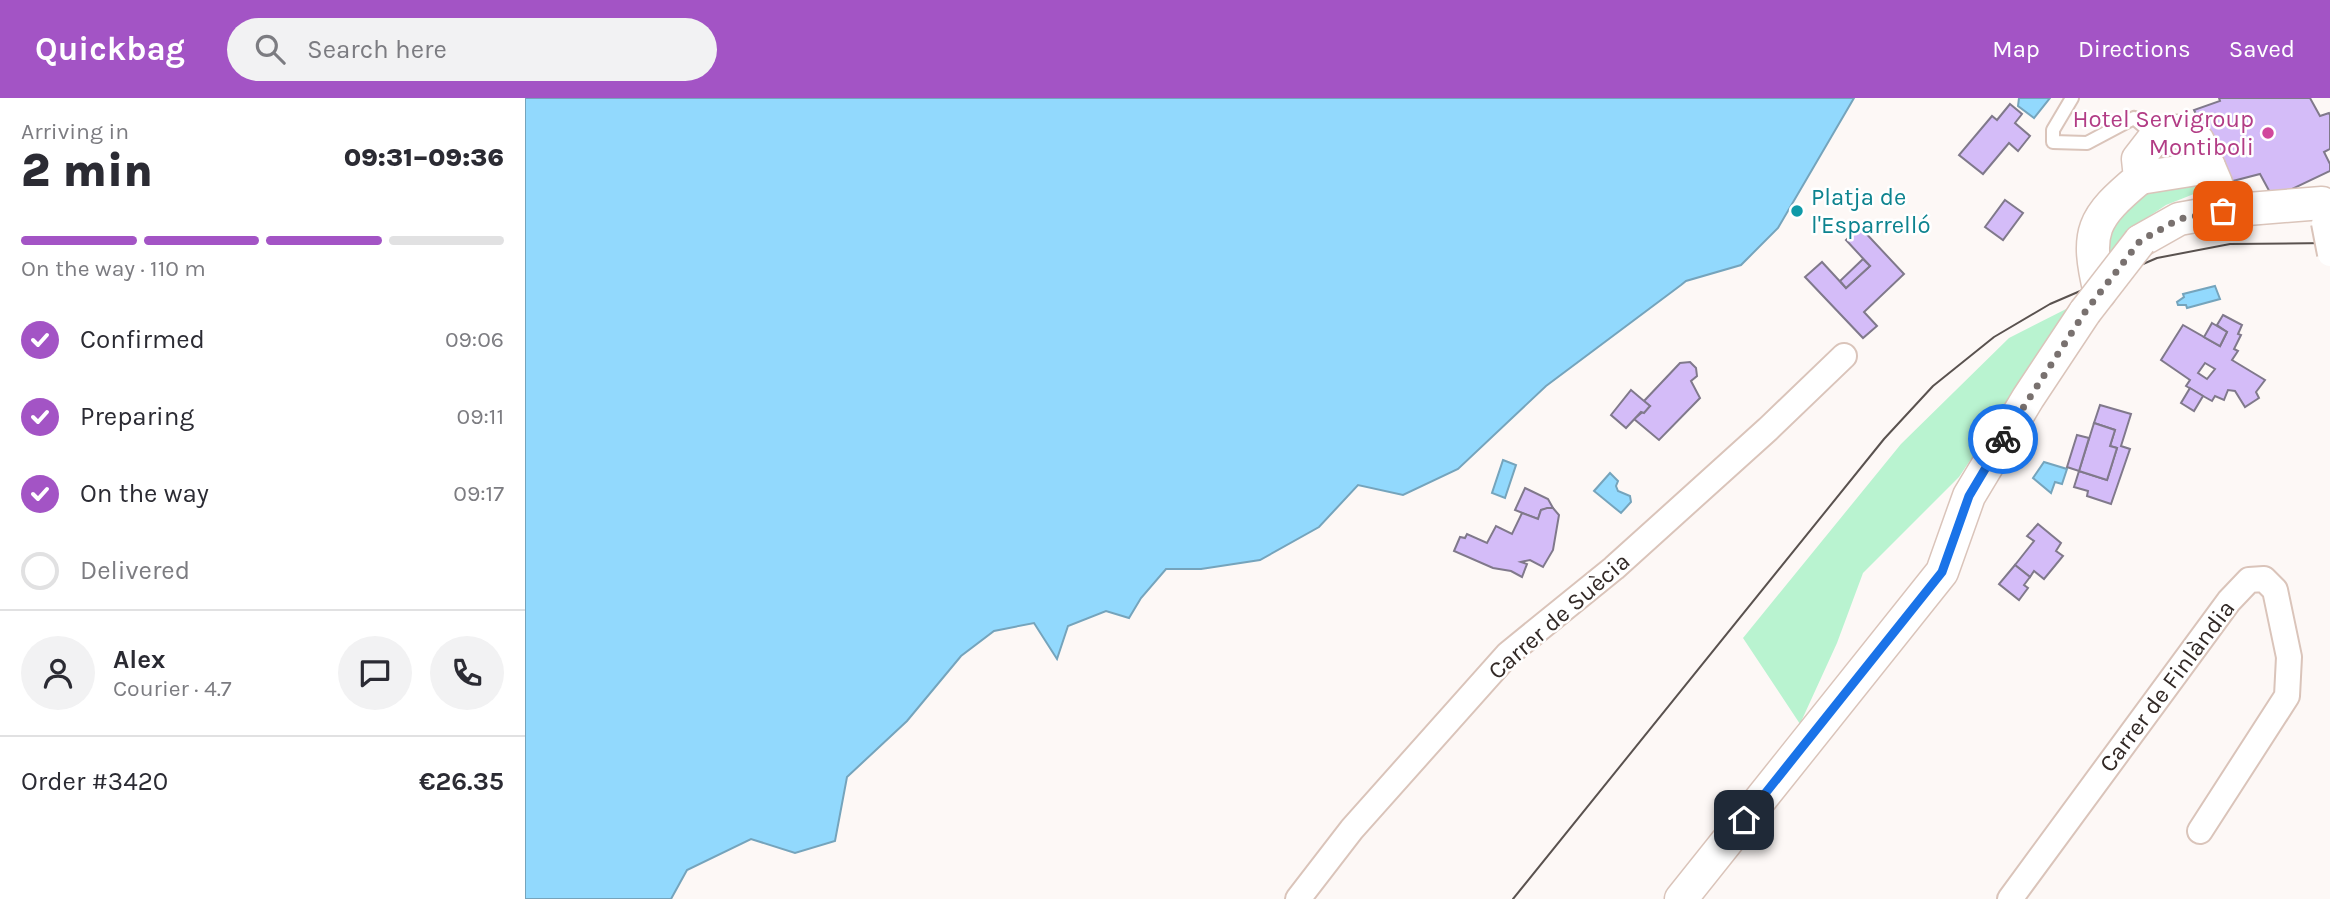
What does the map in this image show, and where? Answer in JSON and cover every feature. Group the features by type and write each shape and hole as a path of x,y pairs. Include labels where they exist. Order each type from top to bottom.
{"street":[{"path":"2140,177 2138,159 2155,136 2177,131 2198,141 2216,183 2223,211"},
{"path":"2093,303 2092,234 2110,202 2140,177 2209,167"},
{"path":"1681,899 1942,572 1969,496 2028,398 2093,303 2140,241 2179,219 2223,211 2325,210 2330,254"},
{"name":"Carrer de Suècia","path":"1298,899 1352,829 1508,654 1614,568 1768,429 1844,356"},
{"name":"Carrer de Finlàndia","path":"2010,899 2229,601 2249,580 2263,579 2275,590 2289,657 2287,696 2200,831"}],"lane":[{"path":"2072,98 2053,130 2053,142 2087,143 2134,118 2155,136"}],"green space":[{"path":"2170,178 2199,182 2204,190 2166,205 2139,223 2111,254 2105,254 2112,222 2128,202"},
{"path":"2074,305 1959,477 1863,573 1837,643 1800,724 1743,638 1901,444 2009,338"}],"water":[{"path":"525,98 1854,98 1778,228 1741,265 1686,281 1546,386 1458,469 1403,495 1358,485 1319,527 1260,560 1201,569 1166,569 1141,598 1129,618 1106,611 1068,626 1057,659 1034,623 994,631 961,656 907,721 847,777 835,841 795,853 751,839 687,870 671,899 525,899"},
{"path":"2019,98 2050,98 2034,118 2018,106"},
{"path":"2215,286 2220,299 2187,308 2186,305 2178,305 2177,302 2184,297 2183,294"},
{"path":"1503,460 1516,465 1505,498 1492,493"},
{"path":"2044,462 2067,469 2062,484 2055,482 2051,493 2033,478"},
{"path":"1610,473 1618,481 1618,491 1630,496 1631,502 1621,513 1594,491"}],"building":[{"name":"Hotel Servigroup Montiboli","path":"2219,98 2310,98 2320,116 2330,115 2330,149 2324,152 2330,164 2330,171 2273,198 2260,174 2229,182 2194,110 2220,101"},
{"path":"2010,104 2022,114 2015,123 2030,136 2018,151 2009,143 1983,174 1959,155 1992,116 1997,120"},
{"path":"2005,200 2023,213 2003,240 1985,227"},
{"path":"1860,227 1904,274 1864,312 1877,326 1863,338 1805,277 1822,262 1846,288 1870,266 1846,240"},
{"path":"1863,259 1870,266 1846,288 1840,281"},
{"path":"2223,315 2242,325 2238,334 2241,335 2234,349 2238,351 2232,360 2265,380 2256,392 2259,398 2245,407 2235,391 2228,390 2224,400 2215,396 2212,401 2203,396 2186,386 2190,380 2161,360 2183,325 2220,346 2227,332 2217,325","holes":["2205,363 2215,369 2207,379 2198,373"]},
{"path":"2212,323 2227,332 2220,346 2204,337"},
{"path":"1690,362 1696,368 1697,376 1691,381 1700,398 1659,440 1634,419 1650,406 1644,401 1680,363"},
{"path":"2190,388 2203,396 2194,411 2181,403"},
{"path":"1631,390 1650,406 1626,428 1611,415"},
{"path":"2100,405 2131,414 2121,446 2130,449 2111,504 2087,496 2088,491 2074,487 2079,471 2107,480 2117,448 2110,446 2115,430 2094,423"},
{"path":"2094,423 2115,430 2110,446 2117,448 2107,480 2079,471"},
{"path":"2077,435 2089,438 2079,471 2067,467"},
{"path":"1525,488 1548,499 1553,508 1541,510 1538,519 1515,510"},
{"path":"1553,508 1559,515 1553,550 1543,567 1530,560 1521,562 1527,564 1522,577 1454,551 1460,537 1465,538 1467,534 1487,543 1496,526 1512,534 1522,513 1538,519 1541,510"},
{"path":"2038,524 2061,543 2056,551 2063,556 2044,579 2034,571 2030,577 2015,565 2034,541 2027,536"},
{"path":"2015,565 2030,577 2024,585 2028,588 2019,600 1999,584"}],"tram line":[{"path":"1513,899 1884,439 1933,386 1994,337 2050,304 2157,258 2230,244 2330,243"}],"way so far":[{"path":"2003,439 2085,312 2140,241 2179,219 2223,211"}],"place":[{"name":"Hotel Servigroup Montiboli","path":"2268,133"},
{"name":"Platja de l'Esparrelló","path":"1797,211"}],"route":[{"path":"1744,820 1942,572 1969,496 2003,439"}]}
